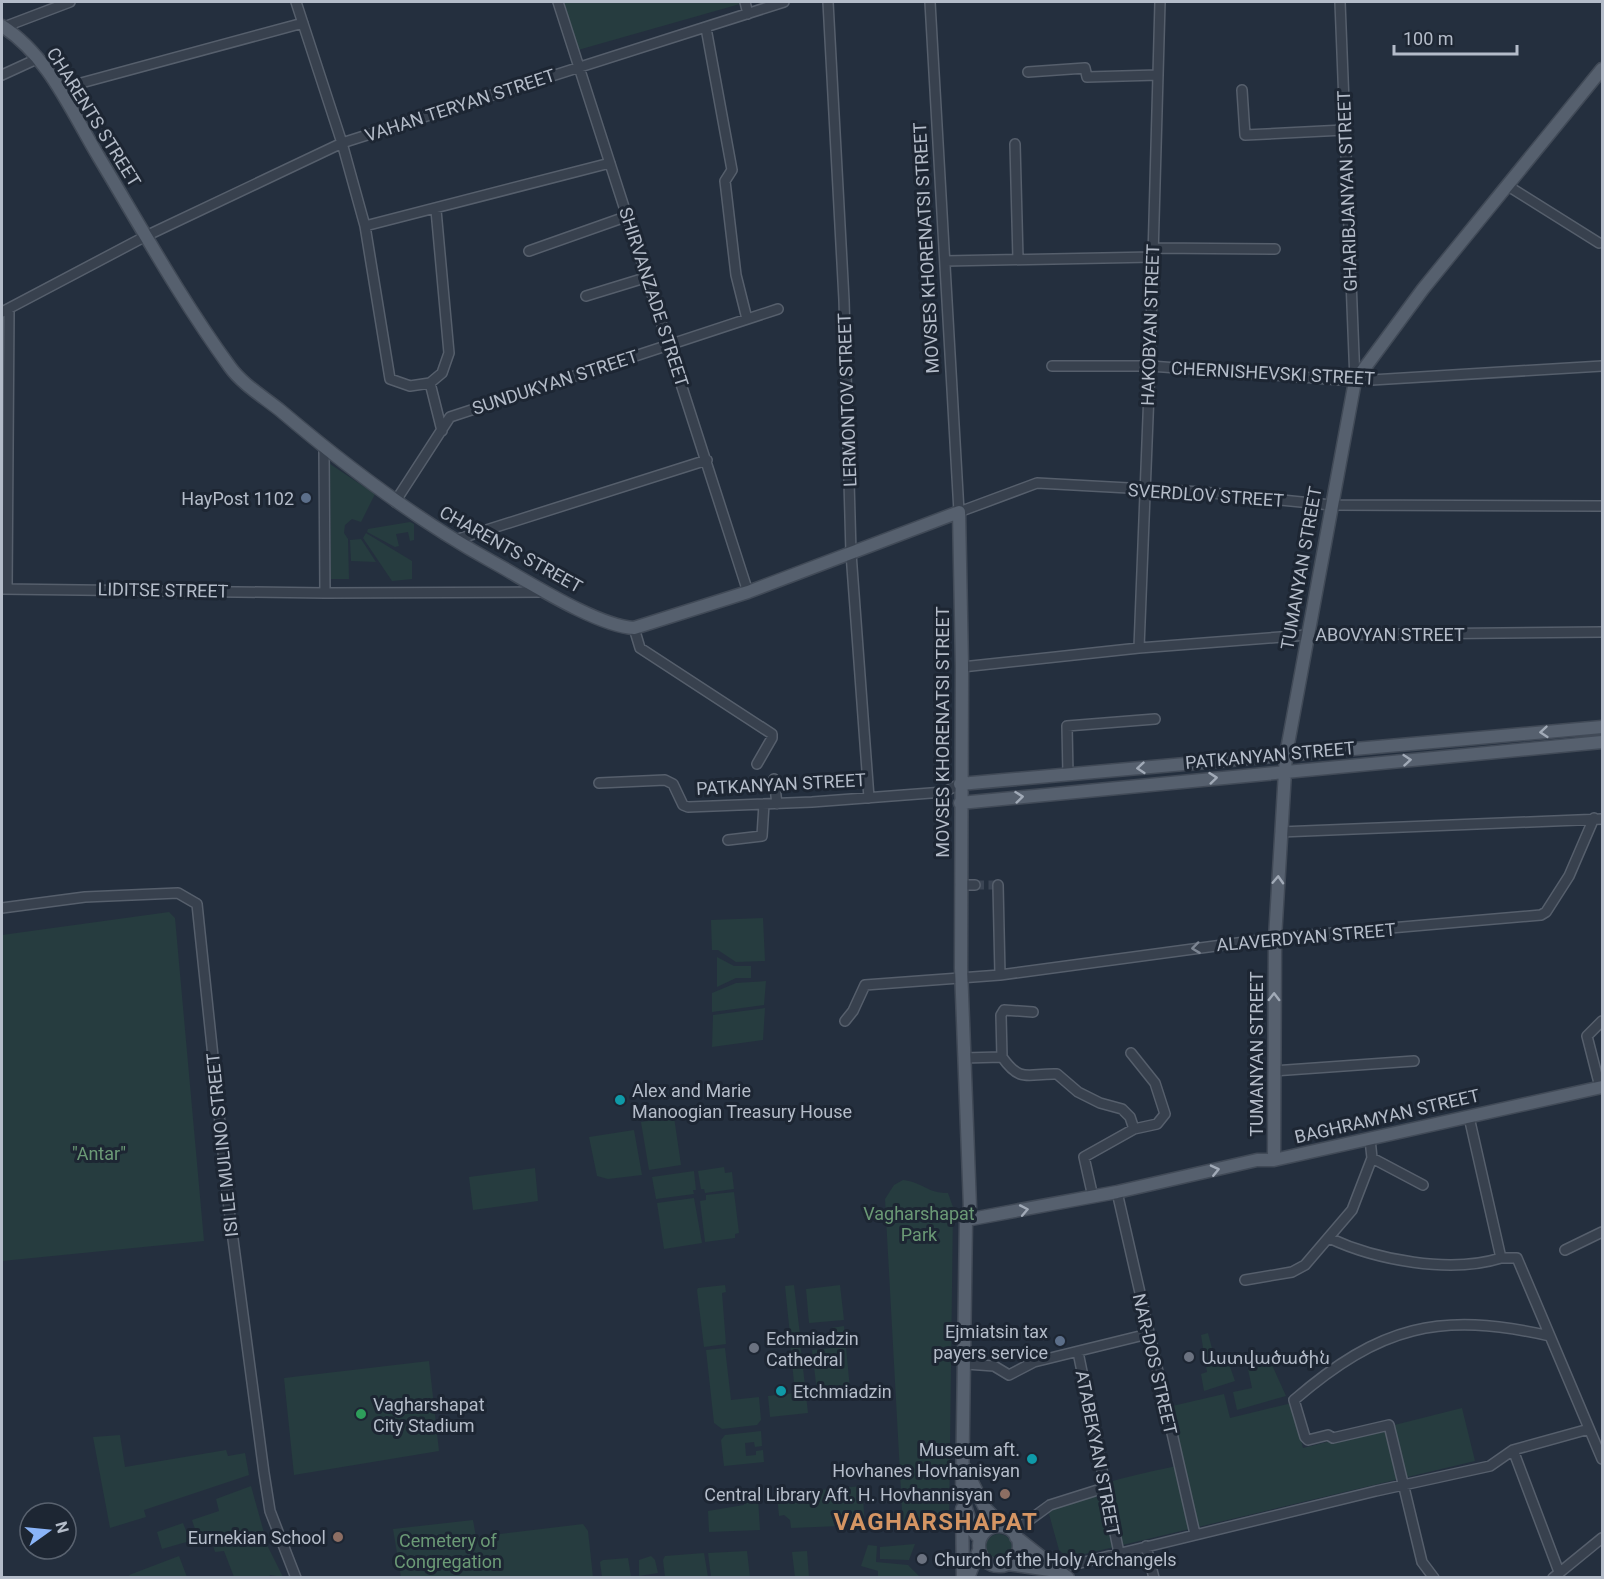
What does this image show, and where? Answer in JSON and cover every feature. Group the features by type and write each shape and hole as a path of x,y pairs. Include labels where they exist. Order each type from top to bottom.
{"main road":[{"name":"CHARENTS STREET","path":"3,27 39,58 146,236 231,370 324,448 394,502 454,540 548,592 589,613 624,627 634,628"},
{"name":"TUMANYAN STREET","path":"1274,1160 1272,1071 1275,938 1284,771 1355,381 1423,289 1602,69"},
{"path":"634,628 748,592 959,512"},
{"name":"MOVSES KHORENATSI STREET","path":"959,512 962,667 960,885 963,1058 970,1207 966,1220 966,1364 962,1496 979,1545"},
{"name":"PATKANYAN STREET","path":"960,784 1602,727"},
{"name":"PATKANYAN STREET","path":"960,803 1602,742"},
{"name":"BAGHRAMYAN STREET","path":"966,1220 1093,1197 1257,1160 1274,1160 1601,1087"},
{"name":"MOVSES KHORENATSI STREET","path":"963,1463 970,1483 985,1508 1064,1574"},
{"path":"962,1496 963,1578"},
{"path":"968,1578 986,1530 1011,1532 1016,1555 990,1578"},
{"path":"979,1545 986,1562 1064,1574"},
{"path":"1034,1578 1064,1574"}],"street":[{"path":"3,27 70,2"},
{"path":"296,2 342,143 365,226 390,379 410,386 429,383 442,373 448,353 436,210"},
{"name":"SHIRVANZADE STREET","path":"558,2 748,592"},
{"path":"745,2 748,14"},
{"name":"VAHAN TERYAN STREET","path":"146,236 342,143 784,2"},
{"name":"LERMONTOV STREET","path":"828,2 844,300 851,553 869,798"},
{"name":"MOVSES KHORENATSI STREET","path":"930,2 959,512"},
{"name":"HAKOBYAN STREET","path":"1138,648 1150,366 1160,2"},
{"name":"GHARIBJANYAN STREET","path":"1340,2 1355,381"},
{"path":"58,89 303,23"},
{"path":"706,28 732,170 725,181 736,275 747,319"},
{"path":"2,75 39,58"},
{"path":"1028,72 1085,68 1087,77 1158,75"},
{"path":"1242,90 1245,135 1344,130"},
{"path":"1015,144 1018,258"},
{"path":"365,226 436,210 610,163"},
{"path":"1508,186 1599,243"},
{"path":"529,251 628,216"},
{"path":"4,589 5,311 146,236"},
{"path":"945,261 1275,249"},
{"path":"586,296 648,278"},
{"name":"SUNDUKYAN STREET","path":"394,502 450,417 778,309"},
{"name":"CHERNISHEVSKI STREET","path":"1052,366 1150,366 1355,381 1602,366"},
{"path":"429,383 442,431"},
{"path":"324,448 325,592"},
{"path":"454,540 707,460"},
{"name":"SVERDLOV STREET","path":"959,512 1037,483 1202,492 1331,506 1602,506"},
{"name":"LIDITSE STREET","path":"4,589 548,592"},
{"path":"634,628 640,648 772,734 757,764"},
{"name":"ABOVYAN STREET","path":"962,667 1138,648 1307,635 1602,632"},
{"path":"1068,775 1066,726 1155,719"},
{"path":"774,779 777,804"},
{"name":"PATKANYAN STREET","path":"599,783 664,780 673,784 682,805 688,807 777,804 944,792 960,784"},
{"path":"944,792 960,803"},
{"path":"728,840 762,836 764,804"},
{"name":"ALAVERDYAN STREET","path":"845,1021 853,1011 865,985 1000,975 1275,938 1541,915 1550,906 1569,876 1598,819 1280,832"},
{"path":"960,885 975,885"},
{"path":"998,885 1000,975"},
{"name":"ISI LE MULINO STREET","path":"2,908 85,897 178,893 196,904 229,1209 264,1473 270,1511 296,1578"},
{"path":"1033,1012 1004,1011 1001,1015 1002,1057 1010,1067 1023,1077 1057,1074 1078,1092 1100,1103 1122,1109 1130,1117 1134,1129"},
{"path":"1601,1087 1587,1036 1602,1021"},
{"path":"1093,1197 1084,1157 1134,1129 1158,1124 1165,1114 1155,1083 1131,1053"},
{"path":"963,1058 1002,1057"},
{"path":"1272,1071 1414,1061"},
{"path":"1470,1116 1501,1258"},
{"path":"1245,1280 1292,1272 1305,1265 1329,1238 1352,1209 1372,1158 1370,1139"},
{"path":"1372,1158 1424,1185"},
{"name":"NAR-DOS STREET","path":"1117,1192 1195,1534"},
{"path":"1565,1250 1602,1232"},
{"path":"1329,1238 1344,1245 1424,1264 1454,1265 1517,1258 1602,1459"},
{"path":"1434,1578 1422,1562 1389,1425 1333,1438 1328,1435 1311,1440 1305,1437 1294,1400 1318,1379 1371,1344 1398,1333 1469,1325 1510,1327 1550,1336"},
{"path":"966,1364 994,1366 1009,1375 1034,1362 1148,1334"},
{"name":"ATABEKYAN STREET","path":"1078,1352 1119,1553"},
{"path":"1064,1574 1068,1566 1146,1546 1403,1484 1490,1466 1513,1450 1589,1429"},
{"path":"1513,1450 1556,1575 1602,1539"},
{"path":"1011,1532 1050,1504 1104,1488"},
{"path":"1146,1546 1154,1578"}],"green space":[{"path":"564,2 739,2 740,4 578,50"},
{"path":"330,464 375,494 361,522 352,519 345,525 344,533 348,539 349,579 331,579"},
{"path":"410,522 414,524 414,540 410,541 408,532 396,534 399,546 395,547 367,532 368,529"},
{"path":"366,533 412,561 412,579 392,581 363,538"},
{"path":"361,539 376,562 351,561 350,540"},
{"name":"\"Antar\"","path":"169,912 175,918 204,1241 2,1261 2,935"},
{"path":"763,918 765,961 736,962 718,950 712,950 711,920"},
{"path":"717,957 734,966 751,966 751,978 736,978 717,987"},
{"path":"766,981 764,1005 712,1012 712,993 736,983"},
{"path":"765,1008 763,1040 712,1047 713,1015"},
{"path":"674,1117 681,1165 649,1170 641,1122"},
{"path":"634,1130 642,1175 608,1179 597,1176 589,1137"},
{"path":"724,1167 725,1173 732,1172 734,1189 705,1193 704,1189 701,1189 698,1171"},
{"path":"535,1168 538,1201 473,1210 469,1177"},
{"path":"694,1171 696,1190 693,1190 694,1194 656,1199 652,1177"},
{"name":"Vagharshapat Park","path":"903,1180 934,1191 948,1193 953,1207 949,1530 903,1528 885,1199 894,1185"},
{"path":"734,1192 739,1233 735,1234 735,1238 705,1242 700,1201 706,1200 706,1195"},
{"path":"694,1198 702,1243 664,1249 657,1203"},
{"path":"725,1285 726,1292 722,1293 726,1344 704,1347 697,1290"},
{"path":"794,1285 800,1334 790,1335 785,1286"},
{"path":"840,1285 844,1320 809,1323 806,1289"},
{"path":"844,1326 850,1389 817,1392 812,1350 833,1348 831,1328"},
{"path":"1208,1333 1216,1364 1228,1361 1235,1381 1204,1391 1201,1374 1207,1372 1201,1335"},
{"path":"800,1341 808,1413 770,1417 768,1396 795,1393 790,1342"},
{"path":"725,1348 731,1400 759,1397 761,1420 757,1425 722,1429 714,1423 706,1350"},
{"path":"1268,1356 1286,1396 1237,1410 1233,1392 1252,1388 1246,1360"},
{"name":"Vagharshapat City Stadium","path":"429,1361 439,1451 294,1475 284,1378"},
{"path":"1224,1394 1230,1418 1292,1403 1303,1448 1462,1408 1475,1461 1068,1558 1059,1550 1049,1514 1058,1504 1090,1488 1130,1476 1181,1465 1168,1407"},
{"path":"761,1431 762,1446 755,1447 754,1442 745,1443 746,1456 756,1455 756,1451 763,1450 764,1462 724,1466 721,1440 725,1435"},
{"path":"120,1435 125,1467 226,1450 228,1456 245,1453 249,1475 144,1510 146,1517 110,1528 93,1437"},
{"path":"251,1486 268,1547 283,1577 270,1575 269,1577 234,1577 224,1551 215,1552 210,1535 198,1538 192,1520 219,1511 216,1499"},
{"path":"862,1486 865,1525 791,1528 790,1520 784,1515 779,1516 777,1494"},
{"path":"758,1498 760,1530 709,1532 708,1511 744,1505 744,1500"},
{"name":"Cemetery of Congregation","path":"473,1520 476,1537 583,1524 588,1531 593,1577 401,1577 393,1529"},
{"path":"183,1523 190,1541 162,1549 157,1532"},
{"path":"999,1534 1008,1538 1012,1547 1008,1556 999,1560 990,1556 986,1547 990,1538"},
{"path":"915,1544 909,1560 880,1559 880,1547"},
{"path":"868,1545 877,1546 876,1562 908,1565 920,1577 878,1577 878,1571 861,1566"},
{"path":"747,1551 750,1577 711,1577 708,1553"},
{"path":"807,1551 809,1577 795,1577 792,1552"},
{"path":"704,1553 708,1577 665,1577 663,1560 665,1556"},
{"path":"179,1556 187,1577 130,1577 129,1575"},
{"path":"651,1556 655,1560 658,1573 639,1576 639,1560"},
{"path":"628,1558 631,1577 602,1577 600,1562"}],"tunnel":[{"path":"975,885 998,885"}],"place":[{"name":"HayPost 1102","path":"306,498"},
{"name":"Alex and Marie Manoogian Treasury House","path":"620,1100"},
{"name":"Ejmiatsin tax payers service","path":"1060,1341"},
{"name":"Echmiadzin Cathedral","path":"754,1348"},
{"name":"Աստվածածին","path":"1189,1357"},
{"name":"Etchmiadzin","path":"781,1391"},
{"name":"Vagharshapat City Stadium","path":"361,1414"},
{"name":"Museum aft. Hovhanes Hovhanisyan","path":"1032,1459"},
{"name":"Central Library Aft. H. Hovhannisyan","path":"1005,1494"},
{"name":"Eurnekian School","path":"338,1537"},
{"name":"Church of the Holy Archangels","path":"922,1559"}],"district":[{"name":"VAGHARSHAPAT","path":"936,1522"}]}
